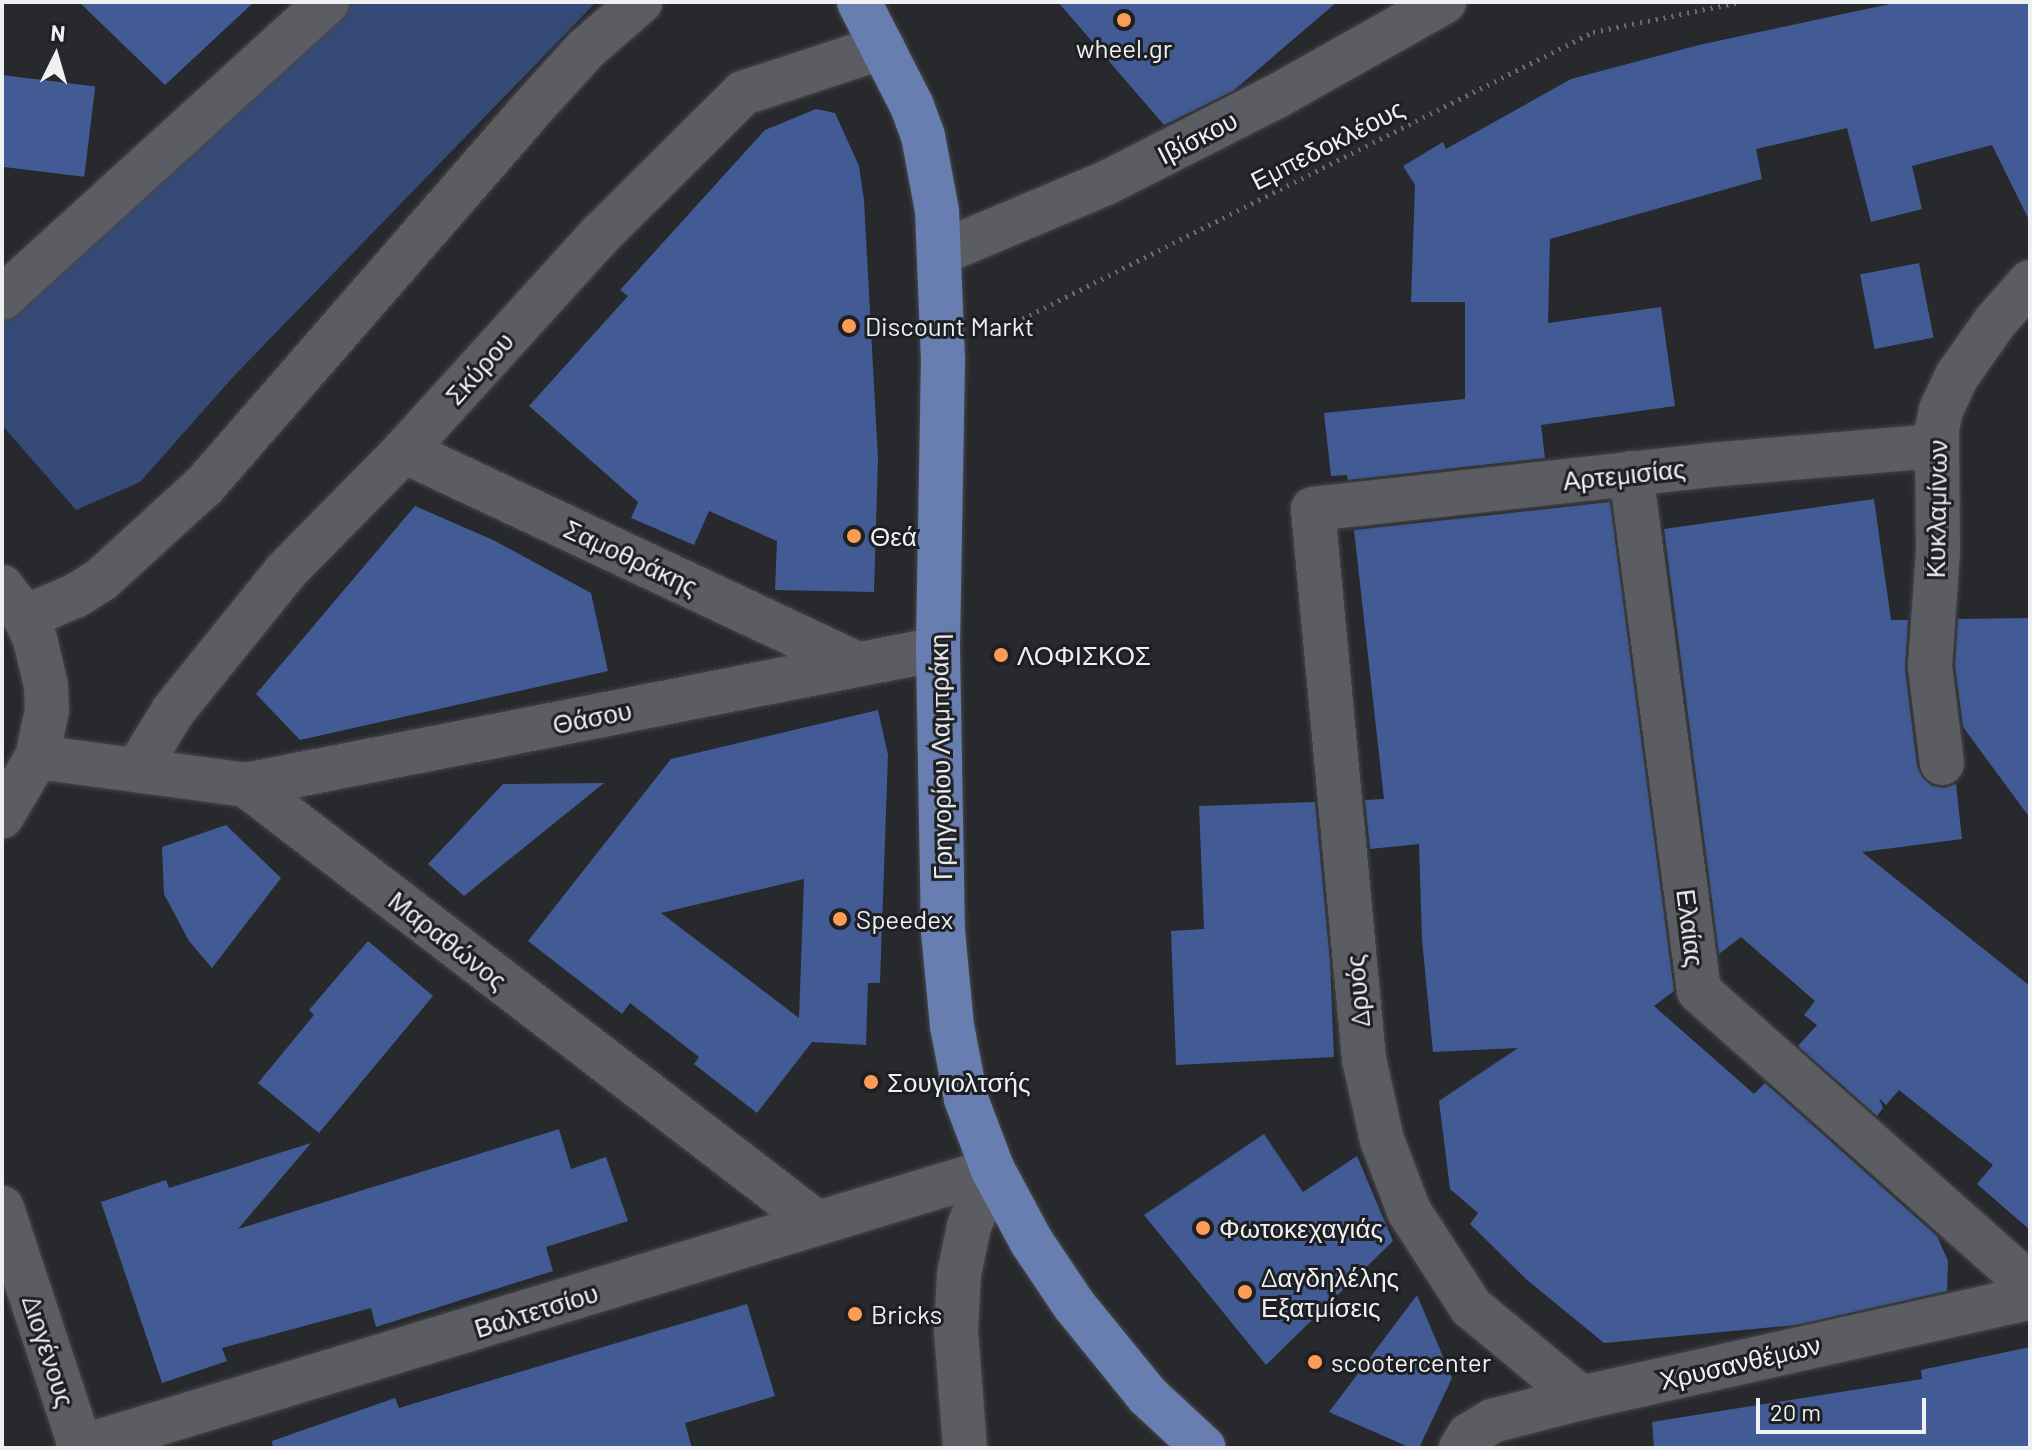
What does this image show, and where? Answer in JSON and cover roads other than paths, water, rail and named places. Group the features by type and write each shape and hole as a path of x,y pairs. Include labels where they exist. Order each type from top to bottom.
{"main road":[{"name":"Γρηγορίου Λαμπράκη","path":"859,2 923,136 940,253 943,359 938,649 940,842 947,991 966,1099 993,1170 1031,1241 1104,1346 1148,1396 1204,1448"}],"street":[{"path":"2,298 327,2"},
{"path":"2,816 27,779 44,734 46,686 35,639 13,602 75,596 102,579 204,486 526,115 586,49 640,2"},
{"name":"Ιβίσκου","path":"940,253 1106,183 1277,96 1444,2"},
{"name":"Σκύρου","path":"137,770 173,711 285,572 404,451 601,234 743,93 883,47"},
{"name":"Κυκλαμίνων","path":"1942,763 1930,666 1938,539 1935,446 1941,410 1957,376 1995,322 2030,282"},
{"name":"Αρτεμισίας","path":"1313,509 1631,473 1935,446"},
{"name":"Σαμοθράκης","path":"404,451 857,664"},
{"name":"Ελαίας","path":"1631,473 1699,991 2030,1285"},
{"name":"Δρυός","path":"1313,509 1364,1059 1382,1140 1409,1211 1471,1307 1581,1398"},
{"name":"Θάσου","path":"246,785 938,649"},
{"name":"Μαραθώνος","path":"37,757 246,785 817,1223"},
{"path":"965,1448 956,1330 959,1274 969,1226 993,1170"},
{"name":"Βαλτετσίου","path":"80,1448 993,1170"},
{"name":"Διογένους","path":"2,1208 80,1448"},
{"name":"Χρυσανθέμων","path":"1461,1448 1469,1435 1492,1421 1581,1398 2030,1298"}],"place":[{"name":"wheel.gr","path":"1124,20"},
{"name":"Discount Markt","path":"849,326"},
{"name":"Θεά","path":"854,536"},
{"name":"ΛΟΦΙΣΚΟΣ","path":"1001,655"},
{"name":"Speedex","path":"840,919"},
{"name":"Σουγιολτσής","path":"871,1082"},
{"name":"Φωτοκεχαγιάς","path":"1203,1228"},
{"name":"Δαγδηλέλης Εξατμίσεις","path":"1245,1292"},
{"name":"Bricks","path":"855,1314"},
{"name":"scootercenter","path":"1315,1362"}]}
